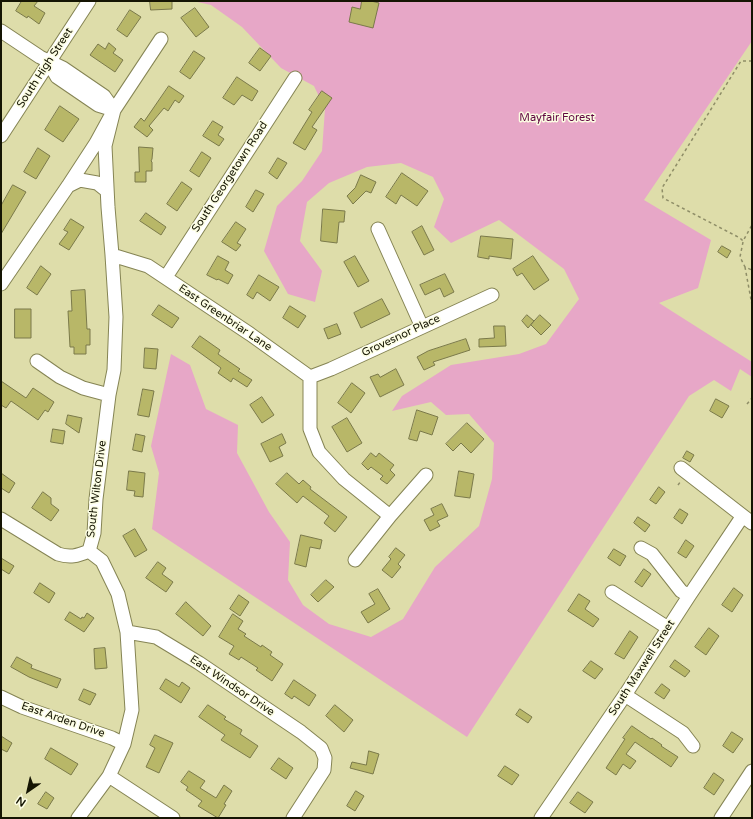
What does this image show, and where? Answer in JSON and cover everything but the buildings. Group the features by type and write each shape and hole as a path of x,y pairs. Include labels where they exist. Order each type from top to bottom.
{"street":[{"name":"South High Street","path":"1,136 89,1"},
{"path":"1,31 49,63 63,68 104,96 114,110 105,146 112,255"},
{"path":"1,284 96,143 114,110 160,39"},
{"name":"South Georgetown Road","path":"166,277 295,78"},
{"path":"68,186 80,180 97,183 107,191"},
{"path":"378,229 422,326"},
{"name":"East Greenbriar Lane","path":"112,255 148,266 166,277 310,377"},
{"name":"South Wilton Drive","path":"78,818 109,776 124,744 132,710 127,632 118,594 102,561 89,551 94,533 96,499 109,395 114,370 116,316 112,255"},
{"name":"Grovesnor Place","path":"310,377 331,369 492,294"},
{"path":"37,361 60,377 84,388 109,395"},
{"path":"310,377 310,429 319,452 344,479 390,516"},
{"path":"680,468 747,520"},
{"path":"355,560 390,516 426,475"},
{"path":"1,518 58,554 67,557 77,557 89,551"},
{"name":"South Maxwell Street","path":"541,818 625,695 689,596 747,520"},
{"path":"641,548 652,554 681,591 689,596"},
{"path":"612,592 668,628"},
{"name":"East Windsor Drive","path":"127,632 156,637 199,663 301,732 320,748 325,758 324,770 293,818"},
{"path":"625,695 683,733 693,746"},
{"name":"East Arden Drive","path":"1,697 22,707 112,738 124,744"},
{"path":"721,818 752,771"},
{"path":"109,776 173,818"}],"path":[{"path":"743,241 740,238 663,198 662,188 741,61 752,61"},
{"path":"752,225 743,241 740,257 745,267 752,305"},
{"path":"745,267 752,270"},
{"path":"747,404 752,398"}],"green space":[{"name":"Mayfair Forest","path":"193,1 752,1 752,41 644,200 711,240 698,288 659,303 752,362 752,377 740,369 731,391 714,380 689,396 467,737 152,529 159,473 151,446 171,354 190,365 206,409 238,425 237,453 269,512 290,542 288,580 303,605 329,624 371,637 403,619 435,567 479,526 492,479 494,443 469,414 446,415 431,402 392,411 402,396 451,365 519,354 546,344 579,299 564,269 499,220 451,243 434,227 444,199 433,177 401,163 367,167 329,183 307,202 300,241 322,271 315,302 288,294 264,251 277,206 302,181 322,151 325,109 314,86 281,68 242,27 211,5"}]}
